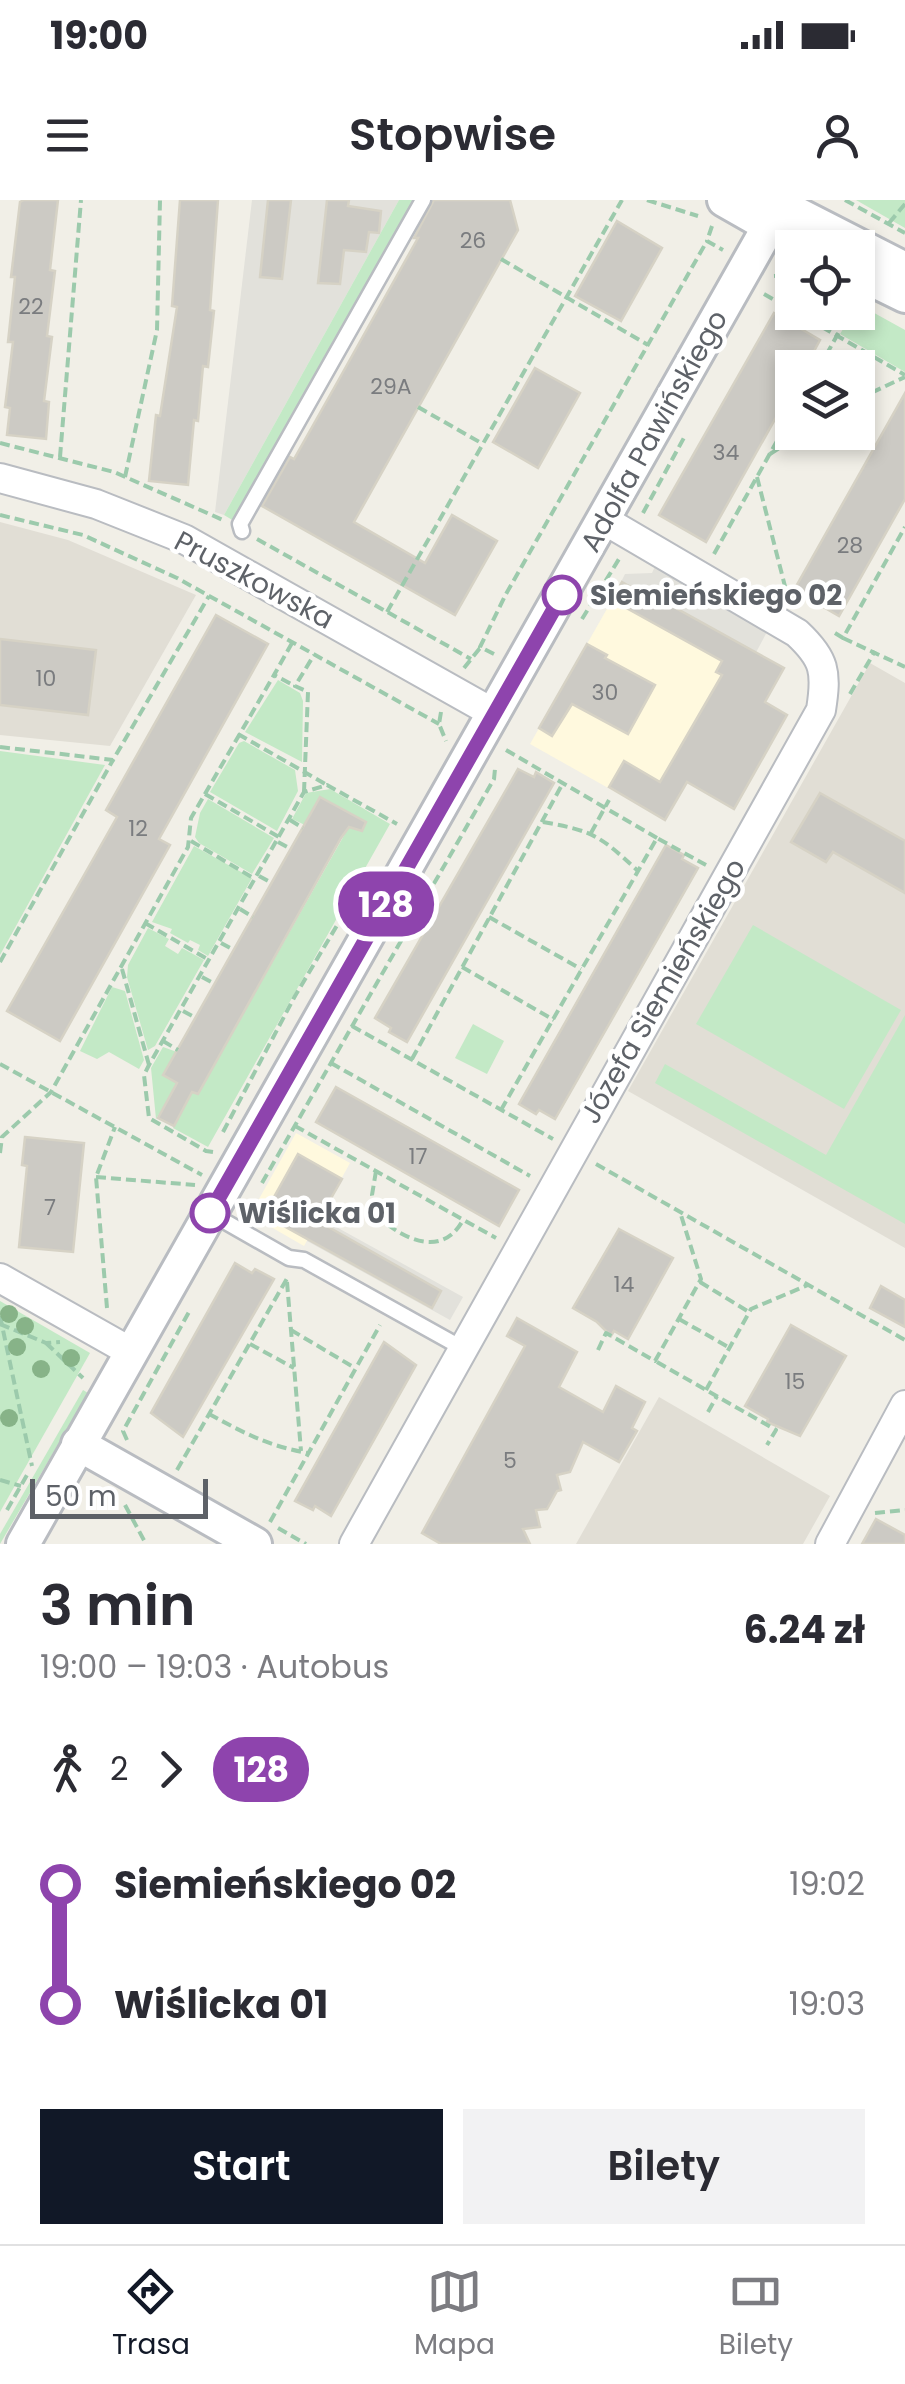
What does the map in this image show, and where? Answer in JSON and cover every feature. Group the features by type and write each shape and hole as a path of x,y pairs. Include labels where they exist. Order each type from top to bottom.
{"street":[{"path":"724,200 774,210 905,269"},
{"path":"774,210 792,230"},
{"name":"Adolfa Pawińskiego","path":"23,1544 131,1352 205,1199 495,714 774,210"},
{"path":"875,281 905,296"},
{"name":"Pruszkowska","path":"0,478 96,504 184,540 495,714"},
{"name":"Józefa Siemieńskiego","path":"354,1544 821,710 825,686 818,652 798,633 604,520"},
{"path":"0,1278 131,1352"},
{"path":"830,1544 905,1405"},
{"path":"78,1444 255,1544"}],"lane":[{"path":"242,531 240,524 424,200"},
{"path":"205,1199 290,1258 304,1260 462,1348"}],"path":[{"path":"60,456 80,200"},
{"path":"126,477 157,330 160,200"},
{"path":"387,612 622,200"},
{"path":"461,671 480,647 506,594 714,227 698,216 648,200"},
{"path":"846,200 905,234"},
{"path":"888,224 905,204"},
{"path":"707,241 735,256"},
{"path":"501,259 649,346"},
{"path":"765,272 775,276"},
{"path":"764,294 775,300"},
{"path":"827,330 905,376"},
{"path":"829,350 840,330"},
{"path":"875,391 905,376"},
{"path":"418,406 483,444"},
{"path":"709,561 775,445"},
{"path":"770,454 776,450"},
{"path":"757,477 790,608 774,598"},
{"path":"0,515 82,535 208,596 439,724"},
{"path":"842,638 905,528"},
{"path":"577,627 620,557"},
{"path":"0,962 208,596"},
{"path":"830,630 905,667"},
{"path":"0,1154 1,1136 51,1092 188,847 191,818 293,642"},
{"path":"480,647 505,659"},
{"path":"295,686 314,654"},
{"path":"206,1151 149,1118 144,1075 304,792 308,692 274,675"},
{"path":"443,704 439,724 447,742 454,746"},
{"path":"238,734 397,824"},
{"path":"0,746 112,760"},
{"path":"506,750 712,868"},
{"path":"259,1189 494,779 495,769"},
{"path":"412,1059 563,783"},
{"path":"304,792 327,785"},
{"path":"205,794 291,849"},
{"path":"591,833 610,800"},
{"path":"289,819 304,828"},
{"path":"542,821 591,833 606,841 638,871"},
{"path":"502,1110 658,838"},
{"path":"189,840 272,883"},
{"path":"239,908 253,917"},
{"path":"489,917 582,969"},
{"path":"145,924 210,960"},
{"path":"220,942 234,950"},
{"path":"122,966 149,1065"},
{"path":"462,967 554,1020"},
{"path":"201,976 215,984"},
{"path":"181,1010 196,1018"},
{"path":"352,1026 905,1340"},
{"path":"163,1041 178,1050"},
{"path":"331,1063 534,1178"},
{"path":"0,1064 206,1177"},
{"path":"295,1126 500,1241"},
{"path":"107,1308 96,1177 115,1127"},
{"path":"376,1171 372,1195 376,1215 407,1236 418,1242 439,1242 456,1232 463,1220"},
{"path":"96,1177 205,1199"},
{"path":"680,1212 700,1282 749,1312"},
{"path":"176,1470 292,1270"},
{"path":"287,1279 301,1452"},
{"path":"655,1361 700,1282"},
{"path":"706,1390 749,1312 808,1285"},
{"path":"127,1441 123,1431 192,1308"},
{"path":"0,1316 32,1466"},
{"path":"678,1319 730,1348"},
{"path":"306,1544 270,1523 382,1321"},
{"path":"1,1324 46,1344 83,1378 89,1367"},
{"path":"291,1330 356,1368"},
{"path":"598,1350 606,1333 717,1396 776,1430 766,1446"},
{"path":"46,1344 62,1342"},
{"path":"250,1344 294,1368"},
{"path":"708,1412 717,1396"},
{"path":"209,1414 256,1440 308,1453"},
{"path":"0,1480 21,1486"},
{"path":"124,1502 146,1544"},
{"path":"868,1514 905,1510"}],"shaded area":[{"path":"252,200 399,200 224,515 215,512"},
{"path":"0,522 68,540 196,595 110,746 0,735"},
{"path":"657,562 769,628 745,673 612,600 625,574 652,573"},
{"path":"612,600 744,673 665,820 530,744"},
{"path":"870,663 905,683 905,1248 628,1091"},
{"path":"296,1133 350,1163 304,1246 250,1215"},
{"path":"320,1218 463,1297 450,1320 307,1241"},
{"path":"659,1397 830,1496 803,1544 576,1544"}],"green space":[{"path":"399,200 416,200 234,521 224,515"},
{"path":"856,200 905,200 905,228"},
{"path":"875,313 905,330 905,372 875,354 875,350 867,350 840,334 842,330 875,330"},
{"path":"278,680 300,693 303,701 302,762 245,732"},
{"path":"244,741 295,770 298,791 277,831 210,792 239,743"},
{"path":"0,751 105,765 0,955"},
{"path":"330,789 390,824 208,1147 173,1128 181,1111 166,1103 156,1119 151,1068 163,1047 177,1052 163,1075 198,1094 355,816 321,797 305,825 292,819 306,793"},
{"path":"208,799 274,838 252,874 195,837 200,813"},
{"path":"194,846 252,878 208,956 198,950 200,945 190,940 188,943 170,933 172,929 152,922"},
{"path":"753,925 901,1010 844,1109 696,1024"},
{"path":"148,928 169,939 165,946 178,954 182,948 204,960 155,1046 148,1050 127,977 128,965"},
{"path":"112,987 125,991 144,1060 139,1069 109,1052 97,1059 80,1051"},
{"path":"905,1015 905,1224 655,1083 665,1064 826,1155"},
{"path":"473,1024 504,1041 487,1074 455,1058"},
{"path":"0,1301 90,1353 0,1512"},
{"path":"83,1390 88,1393 0,1544 0,1534"}],"building":[{"path":"58,200 50,270 55,271 47,336 52,337 44,401 49,402 46,439 7,435 10,408 5,407 13,342 8,342 15,277 11,277 20,202"},
{"path":"180,200 218,200 210,310 214,311 208,367 203,366 198,421 194,420 188,485 149,481 156,415 160,416 177,307 172,306"},
{"path":"268,200 291,200 282,279 260,277"},
{"path":"327,200 349,200 348,206 381,211 379,233 369,232 366,252 344,250 340,284 318,283"},
{"path":"434,200 510,200 518,230 354,522 425,563 452,515 497,541 455,615 262,506 338,381 418,238 414,238"},
{"path":"617,221 662,248 621,321 575,296"},
{"path":"774,313 775,330 803,330 820,340 815,350 775,350 775,419 706,542 659,515"},
{"path":"535,368 580,393 538,468 493,442"},
{"path":"905,393 905,499 839,616 794,590"},
{"path":"622,582 784,668 765,702 787,715 734,809 687,782 665,820 609,787 624,761 660,782 722,675 716,672 722,661 612,600"},
{"path":"216,615 268,644 159,839 170,845 60,1041 7,1011 117,817 106,810"},
{"path":"0,639 96,650 88,715 0,705"},
{"path":"587,644 655,685 628,734 572,704 552,736 539,728"},
{"path":"518,769 534,777 536,772 554,783 407,1042 375,1018"},
{"path":"820,793 905,841 905,893 833,852 826,862 791,842"},
{"path":"320,797 366,822 362,831 349,827 341,838 198,1094 192,1092 174,1126 158,1118 177,1083 163,1075"},
{"path":"666,845 698,868 555,1119 539,1110 536,1114 519,1104"},
{"path":"336,1087 519,1190 499,1226 316,1122"},
{"path":"25,1137 84,1143 73,1252 19,1247 27,1166 22,1165"},
{"path":"298,1154 342,1179 318,1221 441,1291 432,1308 264,1215"},
{"path":"619,1229 673,1258 628,1339 614,1331 611,1336 573,1308"},
{"path":"235,1263 274,1279 183,1437 151,1413"},
{"path":"881,1286 905,1300 905,1327 870,1308"},
{"path":"517,1318 577,1352 559,1387 603,1412 616,1386 645,1402 632,1428 637,1431 619,1462 583,1442 570,1472 557,1475 561,1490 547,1509 536,1510 540,1527 523,1529 530,1544 441,1544 422,1533 525,1346 507,1336"},
{"path":"791,1325 846,1356 800,1436 767,1422 768,1419 745,1406"},
{"path":"384,1342 416,1365 331,1516 315,1506 313,1510 295,1501"},
{"path":"876,1519 905,1535 905,1544 862,1544"}],"bus line":[{"name":"128","path":"210,1213 562,595"}],"place":[{"name":"Siemieńskiego 02","path":"562,595"},
{"name":"Wiślicka 01","path":"210,1213"}]}
